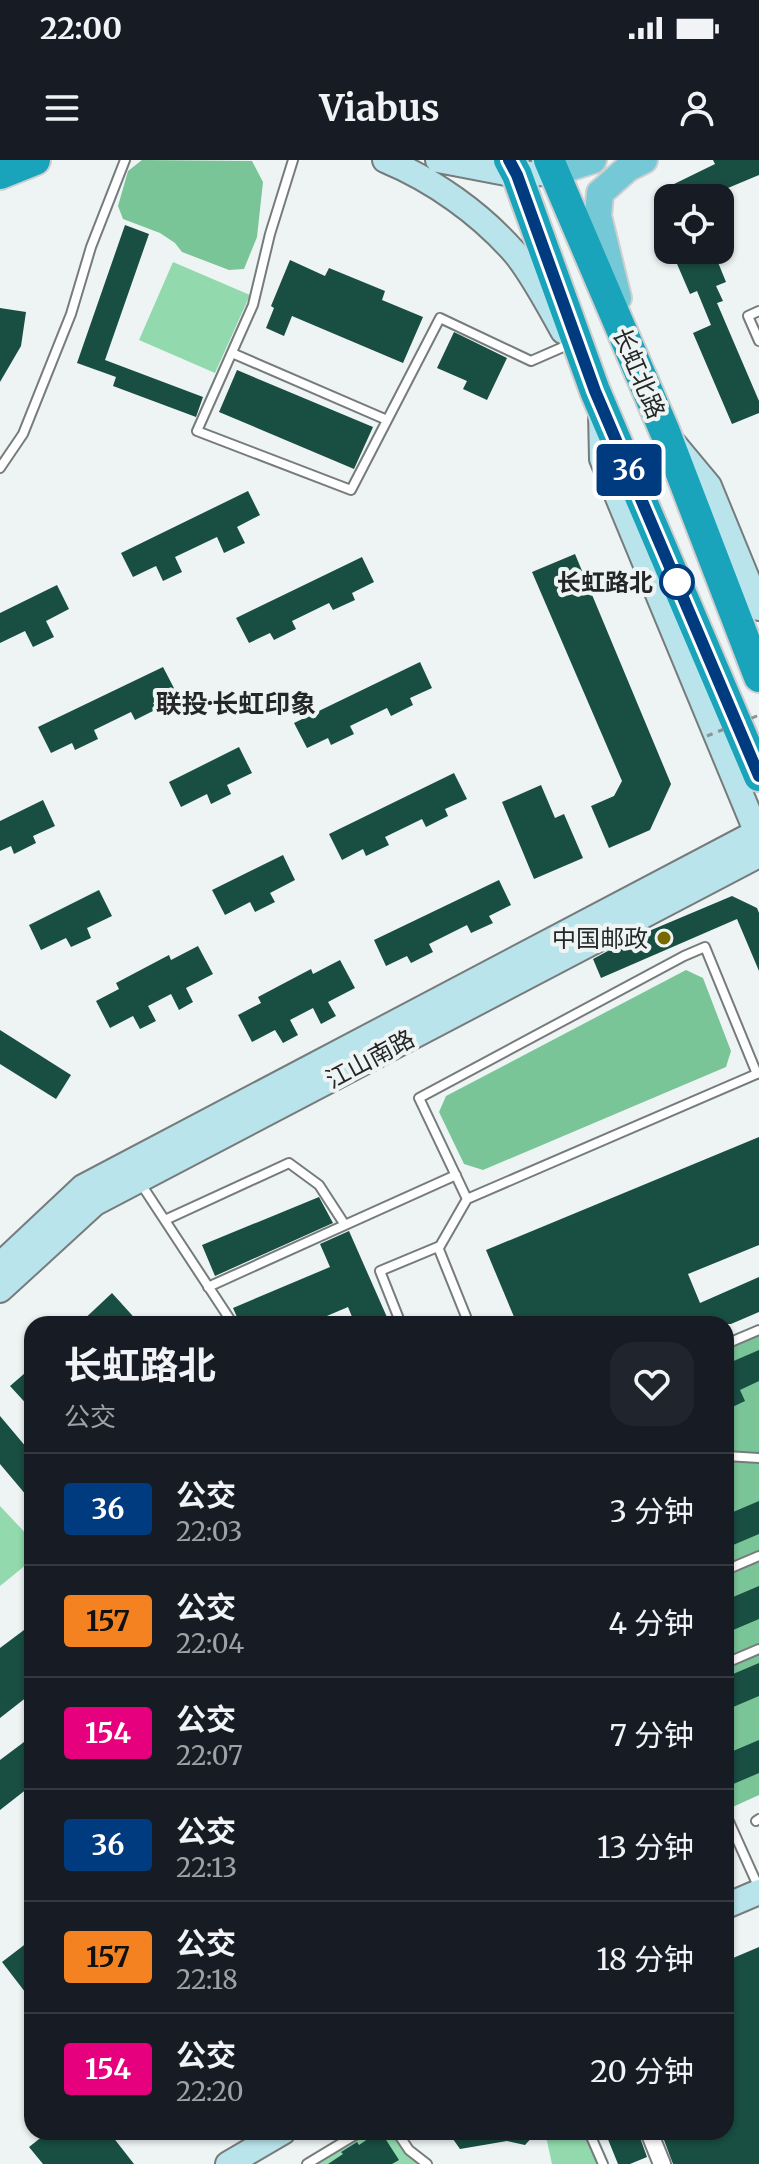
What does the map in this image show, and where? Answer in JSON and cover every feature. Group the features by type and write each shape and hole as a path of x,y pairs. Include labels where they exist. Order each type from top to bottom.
{"highway":[{"path":"0,174 35,160"},
{"name":"长虹北路","path":"552,166 665,432 759,677"},
{"name":"长虹北路","path":"513,168 598,398 759,776"}],"main road":[{"path":"552,166 593,160"},
{"path":"635,363 598,216 600,193 628,168 644,160"}],"street":[{"path":"385,160 467,207 516,254 554,313 598,398 602,459 758,839"},
{"path":"438,160 513,168 552,166"},
{"path":"665,432 709,486 759,608"},
{"name":"江山南路","path":"0,1290 95,1203 758,839"},
{"name":"江山南路","path":"2,1258 83,1187 758,839"},
{"path":"734,1902 759,1890"},
{"path":"228,2164 269,2140"},
{"path":"652,2140 662,2164"}],"lane":[{"path":"0,468 23,434 71,314 91,247 125,160"},
{"path":"293,160 270,234 253,305 197,431 351,490 440,318 531,361 570,344"},
{"path":"759,311 748,316 759,341"},
{"path":"232,353 387,420"},
{"path":"398,1316 380,1271 440,1246 467,1199 758,1073 705,947 419,1098 467,1199"},
{"path":"165,1220 289,1163 319,1185 345,1225"},
{"path":"208,1287 456,1175"},
{"path":"138,1180 228,1316"},
{"path":"438,1247 466,1316"},
{"path":"734,1341 759,1330"},
{"path":"734,1456 759,1458"},
{"path":"734,1567 759,1556"},
{"path":"734,1660 759,1649"},
{"path":"734,1833 759,1890"},
{"path":"307,2164 347,2140"},
{"path":"402,2140 409,2150 427,2164"},
{"path":"592,2140 603,2164"}],"path":[{"path":"707,736 759,715"}],"green space":[{"path":"142,160 252,161 263,182 257,237 244,269 229,270 182,252 160,233 123,219 118,206 128,171"},
{"path":"173,262 250,295 215,373 139,340"},
{"path":"686,970 703,978 731,1051 726,1067 483,1170 464,1164 439,1112 446,1096"},
{"path":"759,1330 759,1795 734,1806 734,1341"},
{"path":"0,1506 24,1532 24,1566 0,1586"},
{"path":"347,2140 404,2140 427,2164 307,2164"},
{"path":"547,2140 592,2140 603,2164 552,2164"}],"building":[{"path":"713,160 759,160 759,175 734,185 674,184 715,164"},
{"path":"125,225 149,234 105,360 203,397 196,417 113,386 116,377 77,363"},
{"path":"290,260 325,276 329,268 385,291 382,300 423,317 403,363 292,316 284,336 266,328 274,308 271,306"},
{"path":"677,264 719,264 726,282 716,286 723,301 717,303 759,401 759,413 732,424 693,333 711,325 697,291 690,294"},
{"path":"0,308 26,312 21,346 0,382"},
{"path":"454,332 507,358 487,400 463,389 467,381 437,368"},
{"path":"237,370 373,427 354,469 219,412"},
{"path":"248,491 260,515 237,527 245,543 224,553 217,537 175,557 182,572 163,581 156,566 133,577 121,553"},
{"path":"575,554 671,784 650,830 609,848 591,806 614,796 622,781 532,572"},
{"path":"362,557 374,582 352,593 355,600 333,610 329,603 292,621 296,629 274,640 270,633 249,643 236,618"},
{"path":"57,585 69,609 46,621 54,637 33,647 25,631 0,643 0,613"},
{"path":"420,662 432,688 410,698 413,705 391,716 387,708 350,726 354,734 331,745 328,738 307,748 294,723"},
{"path":"163,667 176,692 153,703 157,709 135,720 131,712 94,730 98,739 75,750 72,743 51,753 38,727"},
{"path":"239,747 252,773 227,785 231,794 211,804 207,794 181,807 169,782"},
{"path":"454,773 467,799 445,809 448,816 426,827 422,819 385,837 389,845 366,856 363,849 342,860 329,834"},
{"path":"541,785 555,818 564,814 583,858 534,879 502,802"},
{"path":"43,800 55,826 33,836 36,843 14,854 11,846 0,851 0,821"},
{"path":"283,855 295,880 270,893 275,902 255,912 250,902 225,915 212,890"},
{"path":"499,880 511,905 489,916 493,923 471,933 467,925 429,944 433,952 411,963 407,956 386,966 374,940"},
{"path":"99,890 112,916 87,928 91,938 71,947 66,938 41,950 29,925"},
{"name":"中国邮政","path":"732,896 757,908 759,913 759,971 737,919 601,978 593,959 630,939"},
{"path":"198,946 213,974 186,988 193,1002 179,1010 171,994 148,1006 156,1021 140,1029 133,1016 110,1028 96,1001 119,989 116,983 169,955 171,960"},
{"path":"340,960 355,988 328,1002 336,1016 321,1024 313,1008 290,1020 298,1035 283,1043 275,1030 252,1042 238,1015 261,1003 258,997 311,969 313,974"},
{"path":"0,1030 71,1075 56,1099 0,1064"},
{"path":"759,1137 759,1245 688,1274 700,1303 759,1277 759,1312 734,1323 734,1316 514,1316 486,1250"},
{"path":"319,1197 333,1223 215,1276 202,1245"},
{"path":"349,1231 386,1316 352,1316 348,1307 327,1316 236,1316 233,1308 330,1267 320,1244"},
{"path":"112,1293 133,1316 88,1316"},
{"path":"759,1350 759,1381 740,1390 745,1401 734,1406 734,1361"},
{"path":"24,1374 24,1401 10,1386"},
{"path":"0,1416 24,1444 24,1492 0,1464"},
{"path":"759,1501 759,1534 734,1545 734,1512"},
{"path":"759,1586 759,1619 734,1630 734,1597"},
{"path":"24,1630 24,1699 0,1718 0,1648"},
{"path":"759,1663 759,1696 734,1707 734,1674"},
{"path":"759,1740 759,1773 734,1784 734,1751"},
{"path":"24,1742 24,1791 0,1810 0,1760"},
{"path":"24,1945 24,1991 2,1962"},
{"path":"759,1947 759,2164 673,2164 664,2140 734,2140 734,1958"},
{"path":"38,2140 115,2140 134,2164 43,2164 29,2147"},
{"path":"366,2140 386,2140 399,2160 392,2164 328,2164 357,2142 359,2145"},
{"path":"454,2140 530,2140 525,2145 507,2141 460,2149"},
{"path":"608,2140 641,2140 647,2157 630,2164 618,2164"}],"bus line":[{"name":"36","path":"509,160 595,391 759,776"}],"place":[{"name":"长虹路北","path":"677,582"},
{"name":"中国邮政","path":"664,938"}],"district":[{"name":"联投·长虹印象","path":"236,703"}]}
